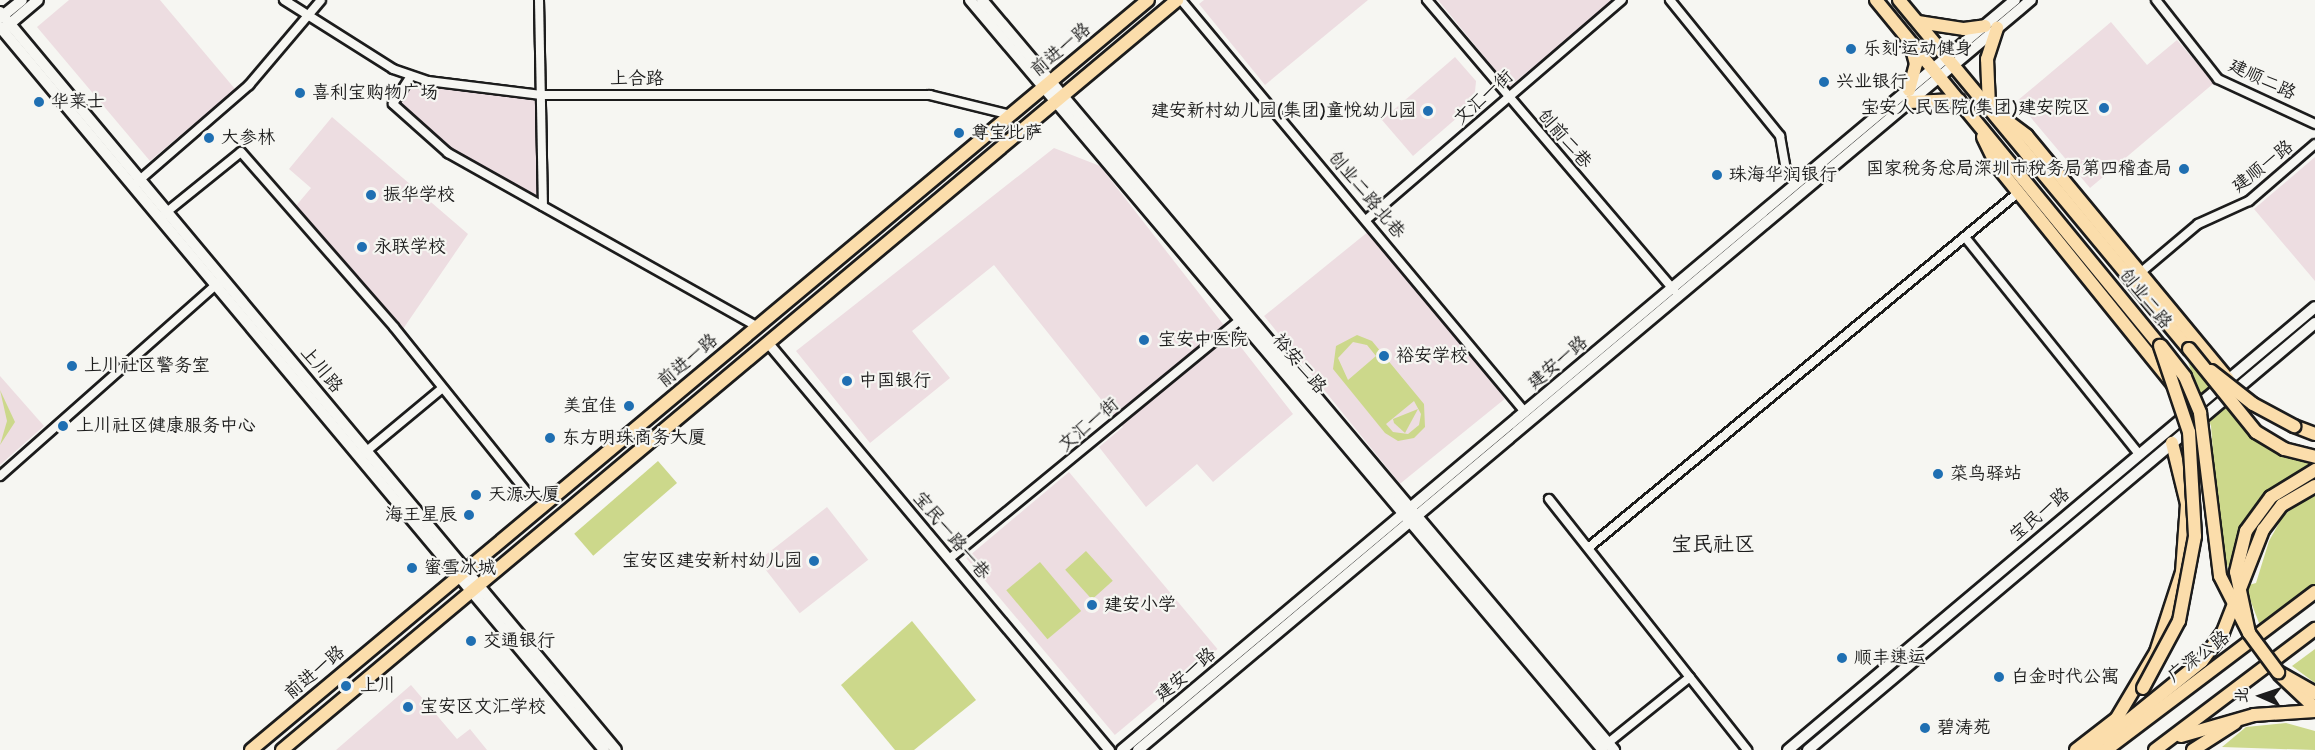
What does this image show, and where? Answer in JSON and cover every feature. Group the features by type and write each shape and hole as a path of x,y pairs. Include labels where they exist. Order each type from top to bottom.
{"main road":[{"path":"2,23 22,0"},
{"path":"2,23 38,0"},
{"name":"裕安二路","path":"970,0 1061,98 1608,748"},
{"name":"裕安二路","path":"981,0 1047,85"},
{"path":"1149,0 1153,9 1165,10"},
{"name":"前进一路","path":"251,750 1149,0"},
{"name":"前进一路","path":"282,750 1176,0"},
{"name":"创业二路","path":"1876,0 2185,377 2200,413 2215,555 2249,633 2278,672"},
{"name":"创业二路","path":"1899,0 2189,350 2242,396 2315,434"},
{"name":"建安一路","path":"1991,27 2015,0"},
{"name":"建安一路","path":"1138,750 1411,515 1950,61 1991,27 2031,0"},
{"path":"1918,22 1964,29 1991,27 1987,59 1989,108 2027,136 2228,379"},
{"name":"上川路","path":"2,23 463,573 604,750"},
{"path":"1910,41 1916,64 1909,96 1959,100"},
{"name":"建安一路","path":"1122,750 1411,515 1525,412 1676,292 1796,183 1909,96"},
{"path":"1975,120 1997,166 2192,408"},
{"name":"宝民一路","path":"1788,750 2192,408 2315,307"},
{"name":"宝民一路","path":"1808,750 2315,323"},
{"path":"2076,750 2119,716 2143,688 2179,621 2195,536 2189,432 2160,346"},
{"path":"2189,350 2256,432 2284,449 2315,457"},
{"path":"2106,744 2165,632 2182,572 2187,504 2172,443"},
{"path":"2249,633 2236,593 2246,531 2271,497 2315,470"},
{"path":"2092,750 2106,744 2202,661 2223,632 2263,530 2282,505 2315,486"},
{"name":"上川路","path":"475,588 616,750"},
{"name":"广深公路","path":"2106,744 2315,592"},
{"path":"2158,748 2315,629"},
{"path":"2278,672 2315,693"},
{"path":"2278,672 2315,710"},
{"path":"2158,748 2254,715 2315,710"},
{"path":"2193,750 2207,746 2254,715"}],"street":[{"name":"上合路","path":"284,0 411,76 541,95 930,94 1011,115"},
{"path":"137,183 249,85 321,0"},
{"path":"539,0 543,206"},
{"name":"创业二路北巷","path":"1181,0 1367,219 1525,412"},
{"name":"创前二巷","path":"1427,0 1507,97 1676,292"},
{"name":"文汇一街","path":"1367,219 1622,0"},
{"path":"1670,0 1780,136 1786,171 1796,183"},
{"name":"建顺二路","path":"2156,0 2218,79 2315,124"},
{"path":"411,76 393,104 448,153 758,327"},
{"name":"建顺一路","path":"2140,273 2198,224 2248,201 2315,144"},
{"path":"164,215 241,152 393,327 440,390 526,491"},
{"path":"1588,548 2019,192"},
{"path":"1965,237 2139,454"},
{"path":"0,476 219,282"},
{"name":"文汇一街","path":"949,559 1244,316"},
{"name":"宝民一路一巷","path":"768,343 1109,750"},
{"path":"363,454 440,390"},
{"path":"1549,499 1747,750"},
{"path":"1608,748 1690,677"}],"shaded area":[{"path":"69,0 160,0 235,89 150,161 37,27"},
{"path":"1204,0 1368,0 1265,85 1199,4"},
{"path":"1438,0 1614,0 1509,87"},
{"name":"宝安人民医院(集团)建安院区","path":"2111,22 2147,65 2177,40 2214,83 2090,188 2017,101"},
{"name":"建安新村幼儿园(集团)童悦幼儿园","path":"1455,57 1476,81 1474,103 1413,156 1382,120"},
{"path":"412,79 538,97 541,203 449,151 396,103"},
{"name":"振华学校","path":"332,117 468,234 403,329 295,207 311,188 289,169"},
{"name":"宝安中医院","path":"1054,148 1100,166 1293,414 1213,482 1197,464 1146,507 1099,447 1123,427 994,265 912,331 950,378 870,443 796,351"},
{"path":"2315,157 2315,281 2254,209"},
{"name":"裕安学校","path":"1369,231 1505,399 1400,484 1264,316"},
{"path":"0,376 44,426 0,465"},
{"name":"建安小学","path":"1069,472 1217,649 1115,735 966,558"},
{"name":"宝安区建安新村幼儿园","path":"827,507 868,560 800,613 758,561"},
{"name":"宝安区文汇学校","path":"411,685 457,739 470,729 487,750 336,750"}],"green space":[{"path":"1357,335 1372,341 1424,404 1425,427 1414,438 1398,441 1385,433 1333,369 1336,346","holes":["1353,342 1367,345 1376,356 1348,380 1338,358","1414,401 1421,414 1419,425 1408,434 1393,432 1386,424"]},
{"path":"2188,362 2248,429 2287,456 2315,464 2267,495 2233,573 2233,587 2219,534 2211,426"},
{"path":"0,390 15,422 0,445 7,421"},
{"path":"1418,409 1405,433 1394,423 1393,419"},
{"path":"658,461 677,483 593,556 574,534"},
{"path":"2315,490 2315,591 2262,631 2245,586 2256,583 2269,541 2283,516"},
{"path":"1086,551 1113,581 1092,599 1065,570"},
{"path":"1040,562 1081,611 1047,639 1006,590"},
{"path":"912,621 976,700 914,750 895,750 841,685"},
{"path":"2315,649 2315,683 2292,666"},
{"path":"2286,723 2315,731 2315,750 2222,747 2246,727"}],"place":[{"name":"乐刻·运动健身","path":"1851,49"},
{"name":"兴业银行","path":"1824,82"},
{"name":"喜利宝购物广场","path":"300,93"},
{"name":"华莱士","path":"39,102"},
{"name":"宝安人民医院(集团)建安院区","path":"2104,108"},
{"name":"建安新村幼儿园(集团)童悦幼儿园","path":"1428,111"},
{"name":"尊宝比萨","path":"959,133"},
{"name":"大参林","path":"209,138"},
{"name":"国家税务总局深圳市税务局第四稽查局","path":"2184,169"},
{"name":"珠海华润银行","path":"1717,175"},
{"name":"振华学校","path":"371,195"},
{"name":"永联学校","path":"362,247"},
{"name":"宝安中医院","path":"1144,340"},
{"name":"裕安学校","path":"1384,356"},
{"name":"上川社区警务室","path":"72,366"},
{"name":"中国银行","path":"847,381"},
{"name":"美宜佳","path":"629,406"},
{"name":"上川社区健康服务中心","path":"63,426"},
{"name":"东方明珠商务大厦","path":"550,438"},
{"name":"菜鸟驿站","path":"1938,474"},
{"name":"天源大厦","path":"476,495"},
{"name":"海王星辰","path":"469,515"},
{"name":"宝安区建安新村幼儿园","path":"814,561"},
{"name":"蜜雪冰城","path":"412,568"},
{"name":"建安小学","path":"1092,605"},
{"name":"交通银行","path":"471,641"},
{"name":"顺丰速运","path":"1842,658"},
{"name":"白金时代公寓","path":"1999,677"},
{"name":"上川","path":"346,686"},
{"name":"宝安区文汇学校","path":"408,707"},
{"name":"碧涛苑","path":"1925,728"}],"district":[{"name":"宝民社区","path":"1713,545"}]}
